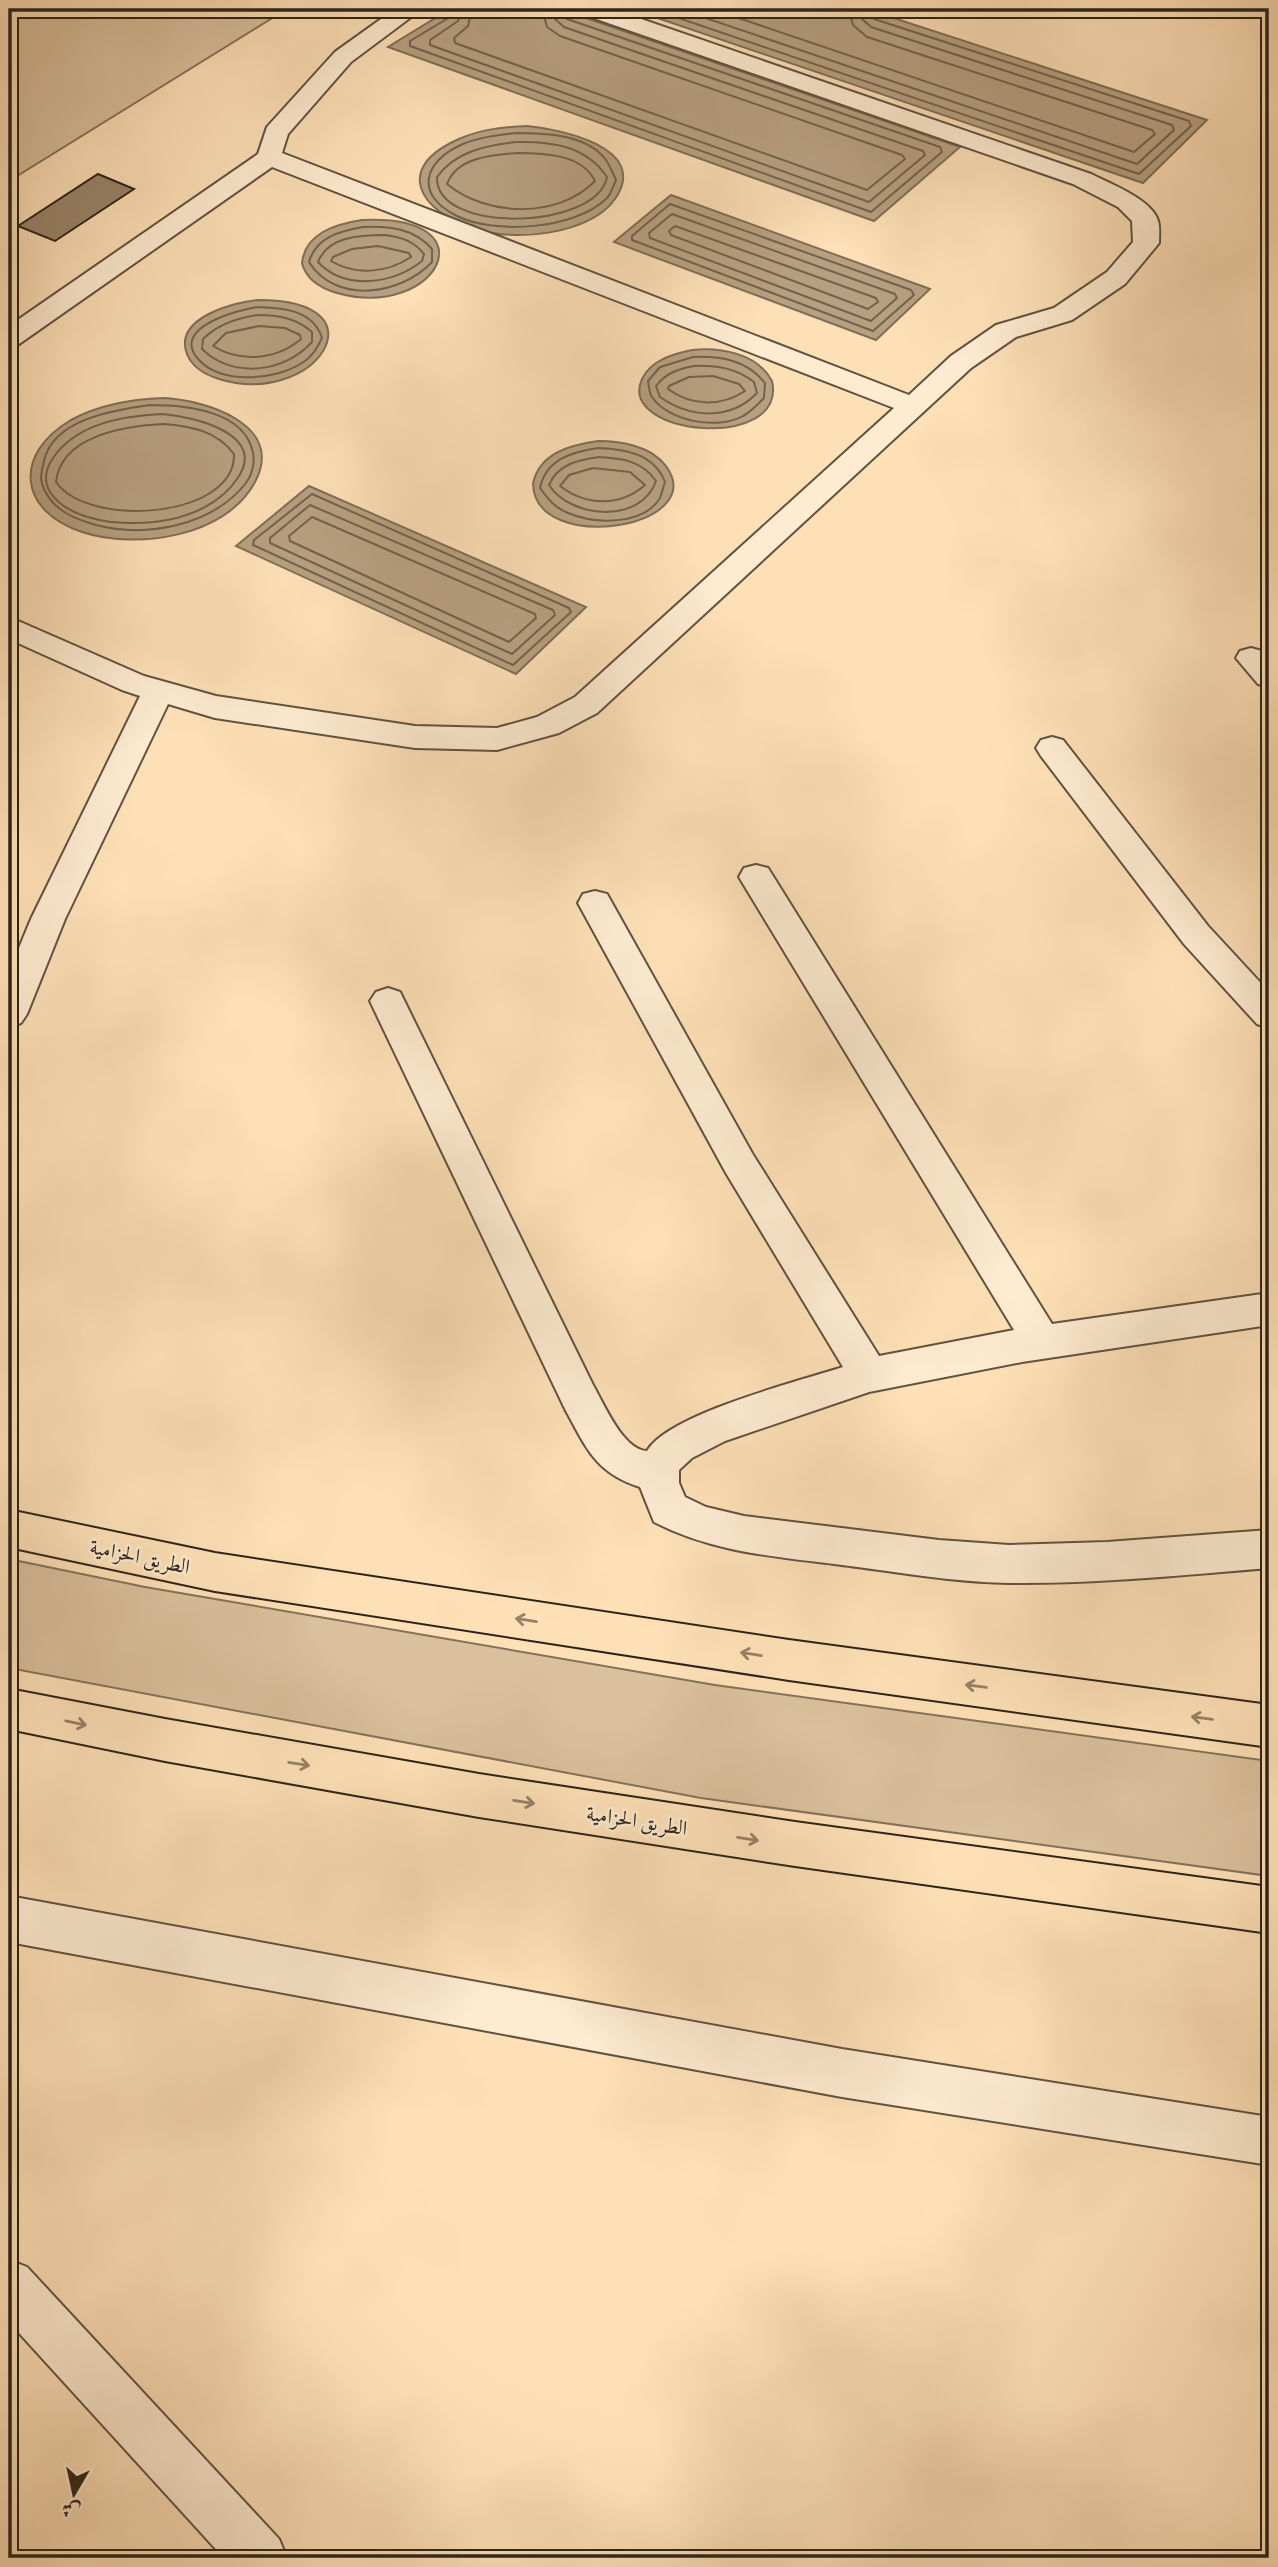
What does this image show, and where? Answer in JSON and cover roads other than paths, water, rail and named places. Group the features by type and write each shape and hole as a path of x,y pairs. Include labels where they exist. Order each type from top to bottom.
{"highway":[{"name":"الطريق الحزامية","path":"9,1529 215,1572 789,1660 1269,1726"},
{"name":"الطريق الحزامية","path":"9,1709 166,1742 762,1841 1269,1910"}],"street":[{"path":"9,338 269,157 276,132 344,57 410,9"},
{"path":"9,627 133,683 215,708 415,737 497,740 548,725 586,705 961,362 1006,331 1063,314 1116,278 1146,243 1145,219 1127,202 1082,179 590,9"},
{"path":"269,157 913,406"},
{"path":"9,1014 48,919 159,691"},
{"path":"1052,748 1196,935 1269,1015"},
{"path":"756,877 1042,1342"},
{"path":"595,903 739,1163 869,1376"},
{"path":"388,1001 579,1397 607,1445 623,1462 638,1469 659,1469"},
{"path":"1269,1309 1042,1342 869,1376 712,1428 678,1446 666,1456 659,1469 659,1483 665,1502 669,1509 687,1520 726,1530 789,1540 1004,1564 1056,1564 1269,1549"},
{"path":"9,1919 842,2073 1269,2141"},
{"path":"9,2285 260,2558"}],"water":[{"path":"450,9 560,9 960,147 874,221 388,47"},
{"path":"631,9 866,9 1207,120 1143,183"},
{"path":"527,126 578,137 611,154 621,166 623,181 615,199 588,221 570,228 530,235 491,233 475,229 440,212 428,201 421,188 420,176 426,163 438,150 476,133"},
{"path":"671,195 930,289 876,340 614,242"},
{"path":"362,220 403,223 428,233 438,248 436,265 424,281 402,293 372,298 337,293 315,282 302,263 309,244 332,227"},
{"path":"258,300 298,305 321,317 328,333 323,351 308,367 284,379 253,384 219,379 196,367 189,359 185,341 197,322 221,308"},
{"path":"692,350 726,351 757,364 772,381 770,404 755,419 731,427 703,428 676,423 654,413 641,398 642,379 646,372 663,359"},
{"path":"164,398 219,410 250,430 259,445 262,462 255,482 241,501 223,516 202,527 153,539 128,540 82,532 61,523 45,510 35,496 31,481 32,465 39,449 52,434 71,420 105,406"},
{"path":"598,441 635,446 660,459 666,466 673,488 664,505 644,518 617,525 588,526 561,520 541,506 533,484 542,465 557,452"},
{"path":"309,486 586,607 516,674 236,546"}]}
